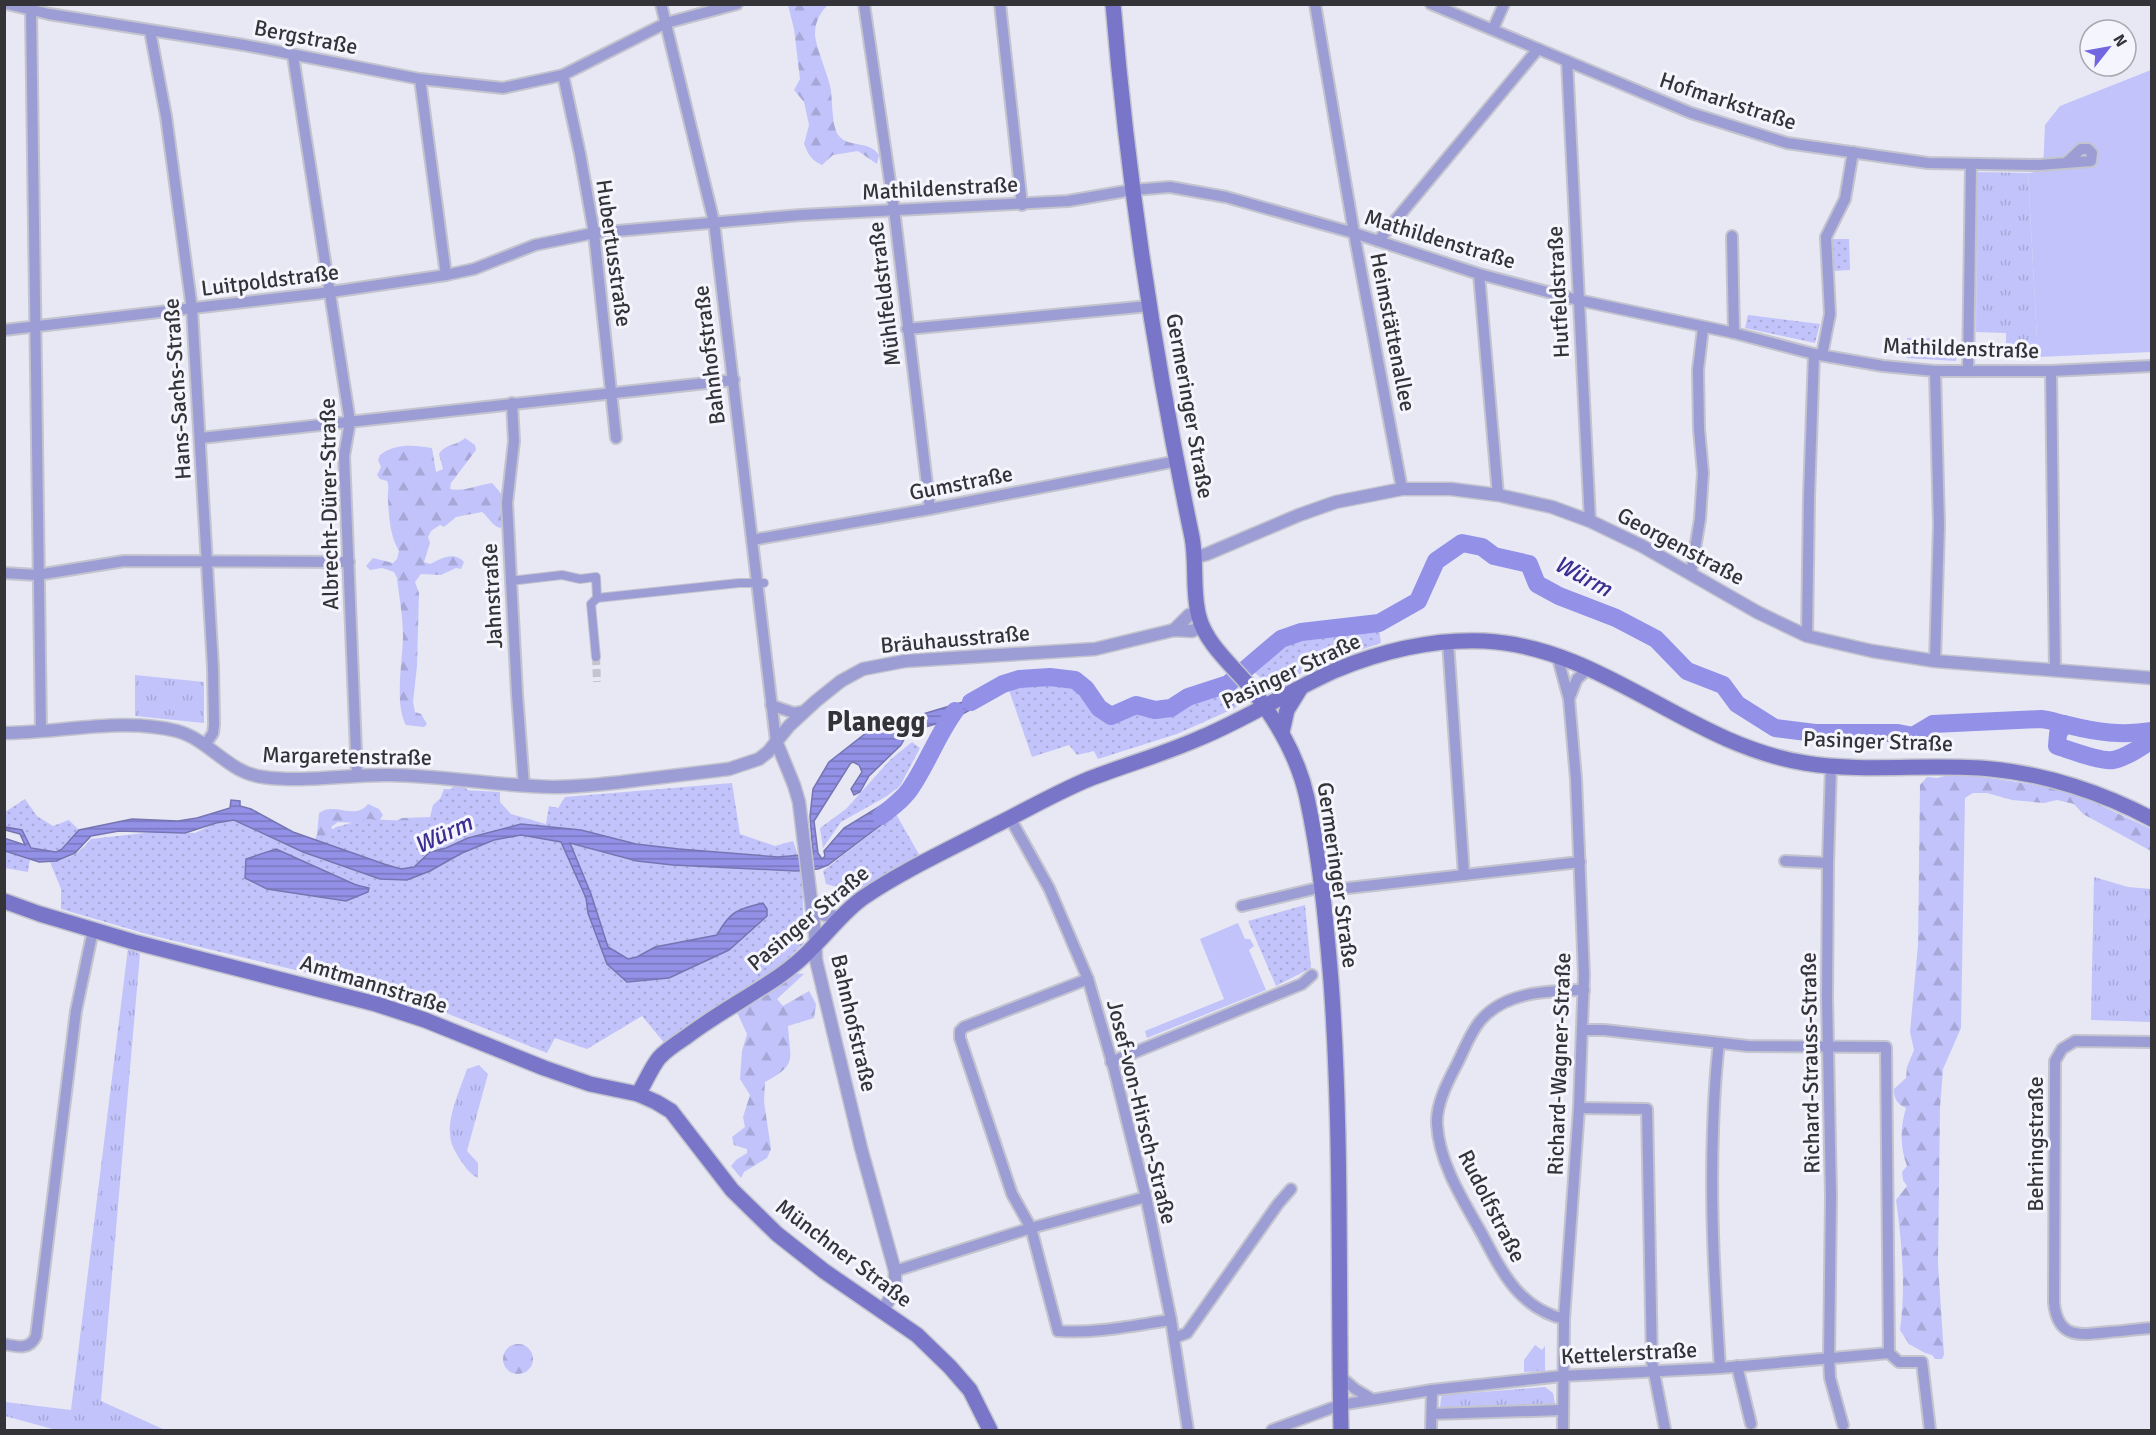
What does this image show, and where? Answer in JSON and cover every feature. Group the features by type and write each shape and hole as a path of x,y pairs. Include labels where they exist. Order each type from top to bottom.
{"main road":[{"name":"Germeringer Straße","path":"1113,4 1132,190 1149,306 1196,558 1197,612 1202,627 1248,684 1290,746 1306,792 1322,887 1335,1033 1338,1100 1341,1431"},
{"name":"Pasinger Straße","path":"638,1094 659,1058 707,1021 781,975 815,945 859,900 891,880 1083,782 1199,739 1335,671 1366,659 1419,645 1488,642 1557,655 1589,668 1699,727 1727,740 1778,758 1831,766 1988,768 2012,771 2096,794 2151,819"},
{"path":"1282,732 1287,710 1302,687"},
{"name":"Amtmannstraße","path":"4,901 93,930 189,957 376,1004 425,1020 572,1078 638,1094"},
{"name":"Münchner Straße","path":"638,1094 671,1111 732,1190 777,1234 824,1271 917,1335 951,1367 969,1390 990,1431"}],"street":[{"name":"Bergstraße","path":"7,4 30,10 50,9 150,31 233,43 420,79 503,88 562,75 666,23"},
{"name":"Bahnhofstraße","path":"661,4 714,222 752,540 760,583 771,705 776,741 799,802 816,960 832,1032 895,1271 895,1290 883,1310"},
{"path":"666,23 737,4"},
{"name":"Mühlfeldstraße","path":"864,4 894,209 930,509"},
{"path":"1000,4 1022,204"},
{"name":"Heimstättenallee","path":"1315,4 1354,233 1402,489"},
{"name":"Hofmarkstraße","path":"1431,4 1691,112 1787,143 1928,163 1971,165 2066,163"},
{"path":"1493,30 1504,4"},
{"path":"30,10 41,731"},
{"name":"Hans-Sachs-Straße","path":"150,31 166,116 192,309 213,667 214,725 213,733 205,745"},
{"path":"1378,241 1538,49"},
{"name":"Albrecht-Dürer-Straße","path":"293,56 350,422 345,456 357,775"},
{"name":"Hutfeldstraße","path":"1567,61 1590,521"},
{"name":"Hubertusstraße","path":"562,75 580,154 594,233 616,438"},
{"path":"420,79 446,275"},
{"path":"1807,636 1809,497 1818,354 1830,314 1826,237 1845,199 1853,152"},
{"path":"1968,371 1971,165"},
{"name":"Mathildenstraße","path":"594,233 894,209 1068,201 1132,190 1170,187 1221,196 1354,233 1479,274 1578,300 1734,333 1818,354 1883,366 1968,371 2051,371 2151,366"},
{"name":"Luitpoldstraße","path":"4,330 331,292 446,275 474,269 535,245 594,233"},
{"path":"1732,236 1734,333"},
{"path":"1479,274 1498,495"},
{"path":"908,329 1149,306"},
{"path":"1691,573 1700,519 1703,473 1698,370 1703,328"},
{"path":"1935,370 1939,525 1935,661"},
{"path":"2051,371 2055,670"},
{"path":"201,438 734,380"},
{"name":"Jahnstraße","path":"512,403 513,441 507,503 523,786"},
{"name":"Gumstraße","path":"752,540 930,509 1177,461"},
{"name":"Georgenstraße","path":"1196,558 1336,502 1402,489 1451,489 1498,495 1552,507 1590,521 1691,573 1757,612 1807,636 1872,651 1935,661 2151,678"},
{"path":"4,573 37,575 124,561 349,562"},
{"path":"510,581 562,575 580,579 596,577 597,598"},
{"path":"596,657 591,604 597,598 739,583 760,583"},
{"name":"Bräuhausstraße","path":"1174,630 1189,615 1197,612"},
{"name":"Bräuhausstraße","path":"523,786 556,787 598,784 729,769 759,759 804,711 841,681 863,669 905,661 1095,649 1174,630 1192,631 1202,627"},
{"path":"1448,642 1464,875"},
{"name":"Richard-Wagner-Straße","path":"1557,655 1569,699 1576,779 1584,990 1579,1108 1564,1319 1561,1410 1563,1431"},
{"path":"1569,699 1578,680 1589,668"},
{"path":"771,705 794,712 804,711"},
{"name":"Margaretenstraße","path":"4,733 136,726 176,731 194,737 228,763 244,772 260,777 288,780 391,775 523,786"},
{"name":"Richard-Strauss-Straße","path":"1831,766 1828,863 1830,1378 1843,1425"},
{"name":"Josef-von-Hirsch-Straße","path":"1010,818 1048,888 1088,979 1146,1197 1171,1320 1188,1431"},
{"path":"1785,861 1828,863"},
{"path":"1348,888 1580,862"},
{"path":"1242,906 1322,887"},
{"path":"812,908 824,915 840,917"},
{"path":"4,1344 25,1347 33,1343 36,1336 76,1011 93,930"},
{"path":"1111,1062 1302,984 1312,975"},
{"path":"1088,979 973,1023 960,1031 960,1038 1012,1194 1031,1228 1058,1331 1070,1332 1171,1320"},
{"name":"Rudolfstraße","path":"1564,1319 1539,1311 1516,1291 1500,1268 1450,1172 1441,1147 1437,1115 1449,1079 1481,1020 1500,1004 1519,996 1584,990"},
{"path":"1583,1030 1605,1030 1748,1046 1886,1047 1889,1353 1899,1362 1922,1362 1930,1431"},
{"name":"Behringstraße","path":"2151,1042 2075,1041 2062,1049 2055,1061 2054,1303 2055,1314 2066,1329 2079,1335 2151,1328"},
{"path":"1719,1044 1715,1068 1712,1161 1713,1241 1720,1368"},
{"path":"1579,1108 1647,1110 1653,1370 1665,1429"},
{"path":"1174,1338 1187,1333 1278,1204 1292,1189"},
{"path":"895,1271 1031,1228 1146,1197"},
{"name":"Kettelerstraße","path":"1272,1431 1340,1405 1432,1390 1562,1376 1720,1368 1889,1353"},
{"path":"1737,1366 1751,1424"},
{"path":"1340,1376 1355,1389 1372,1399"},
{"path":"1431,1431 1432,1390"},
{"path":"1432,1414 1561,1410"}],"green space":[{"path":"788,5 828,5 819,17 815,33 830,86 836,132 843,140 875,150 879,155 877,164 858,151 833,155 822,165 807,151 804,144 809,125 804,102 794,90 800,79 794,29"},
{"path":"2151,70 2151,352 2038,357 2028,173 2043,171 2045,125 2060,106 2131,78 2138,78 2138,75"},
{"path":"1977,172 2028,173 2038,357 2006,357 2006,333 1976,332"},
{"path":"1831,239 1849,239 1850,270 1832,271"},
{"path":"1748,315 1820,324 1815,343 1745,328"},
{"path":"1907,338 1940,338 1940,350 1958,351 1956,361 1907,358"},
{"path":"465,438 475,445 476,450 451,483 450,489 465,489 492,483 504,497 500,506 504,525 497,527 482,512 456,517 444,527 440,525 431,531 428,537 430,543 424,562 430,564 452,556 464,562 461,569 456,568 441,575 421,574 415,582 419,593 417,666 413,702 415,712 421,714 427,724 424,727 406,725 400,705 403,628 397,578 394,572 382,568 370,570 366,566 373,558 393,563 399,551 390,526 388,483 377,475 381,467 378,460 380,455 392,448 412,446 432,448 436,472 443,469 439,454 442,450"},
{"path":"1379,629 1381,643 1333,659 1275,685 1265,682 1253,671 1286,642 1304,637"},
{"path":"135,675 204,682 204,723 135,716"},
{"path":"1047,682 1080,689 1096,712 1110,721 1137,711 1154,715 1174,711 1235,684 1242,701 1235,708 1177,734 1098,759 1094,751 1077,755 1069,745 1032,757 1009,690"},
{"path":"912,742 920,748 900,786 841,822 823,848 820,828 846,809 890,760"},
{"path":"1956,773 2044,786 2085,798 2151,829 2151,851 2083,814 2074,804 2057,800 2044,803 2012,800 1987,793 1973,793 1965,798 1961,1028 1943,1069 1940,1108 1938,1264 1944,1355 1942,1359 1935,1359 1932,1355 1909,1344 1900,1330 1903,1265 1896,1200 1907,1186 1902,1172 1907,1166 1902,1137 1906,1108 1897,1101 1894,1089 1906,1078 1907,1067 1914,1050 1910,1032 1918,945 1920,785 1927,777 1937,778"},
{"path":"732,783 740,834 775,846 793,841 802,878 804,943 776,970 708,1012 666,1045 642,1016 587,1049 555,1038 547,1053 421,1003 357,985 150,935 61,909 61,889 50,862 74,855 91,839 153,832 195,833 228,817 309,847 336,827 366,819 431,822 444,789 500,792 500,802 511,814 546,824 549,806 558,808 565,797"},
{"path":"456,784 463,786 477,798 384,865 314,841 317,835 319,813 325,810 357,811 368,804 379,809 383,815 377,824 338,822 331,827 338,837 389,825 402,818 430,817 433,805"},
{"path":"25,799 37,816 53,826 69,820 79,830 59,850 31,848 22,830 5,827 5,812"},
{"path":"896,814 920,856 854,892 826,884 823,871"},
{"path":"4,851 30,859 28,872 5,868"},
{"path":"2094,877 2128,887 2151,889 2151,1022 2091,1020"},
{"path":"1305,905 1311,968 1276,986 1248,921"},
{"path":"1238,923 1245,939 1250,939 1254,946 1249,950 1266,990 1147,1038 1145,1031 1224,999 1200,939"},
{"path":"128,948 140,954 101,1401 165,1430 56,1430 5,1416 5,1402 71,1410"},
{"path":"790,973 804,974 777,999 783,1006 809,991 816,1004 814,1018 788,1026 790,1060 783,1070 765,1082 764,1102 771,1149 767,1158 744,1172 741,1178 731,1166 747,1153 747,1149 734,1145 732,1137 745,1127 743,1117 750,1095 740,1079 742,1051 747,1034 735,1008"},
{"path":"479,1065 488,1074 467,1151 478,1163 478,1178 468,1171 455,1152 450,1138 450,1126 467,1069"},
{"path":"518,1344 529,1348 533,1359 529,1370 518,1374 507,1370 503,1359 507,1348"},
{"path":"1535,1345 1542,1350 1545,1346 1545,1371 1524,1372 1524,1360"},
{"path":"1545,1387 1553,1393 1555,1404 1440,1409 1441,1397 1444,1395"}],"shaded area":[{"path":"991,691 987,701 953,719 908,732 901,745 869,776 860,792 854,795 851,789 862,772 859,765 853,762 850,764 814,821 818,853 822,859 825,856 824,851 844,828 895,797 901,803 902,809 828,865 818,869 796,871 673,865 637,861 570,843 591,894 608,947 628,959 637,957 655,947 717,935 726,921 736,912 763,903 767,909 767,916 729,950 669,978 627,982 607,964 588,913 586,898 561,842 521,835 494,840 407,880 380,879 303,852 234,820 185,833 119,831 91,836 75,853 56,861 39,862 5,851 4,838 25,845 20,834 5,830 5,827 22,830 31,848 56,852 62,849 79,830 132,819 178,821 197,818 230,808 231,800 240,801 240,806 251,809 293,832 401,869 414,867 430,852 468,838 521,824 581,830 636,844 679,849 778,857 813,854 810,816 813,789 829,762 870,730 963,702 982,692"},
{"path":"276,849 356,885 369,888 368,892 346,901 267,889 245,878 246,859"}],"waterway":[{"name":"Würm","path":"971,702 1003,684 1019,679 1050,677 1075,680 1086,689 1099,708 1111,716 1136,705 1155,710 1171,708 1188,697 1228,684 1281,639 1301,632 1379,623 1418,601 1436,561 1462,543 1482,547 1494,556 1529,564 1537,584 1559,596 1616,618 1656,639 1687,671 1723,685 1737,704 1775,728 1815,733 1898,733 1913,736 1933,724 2041,719 2089,730 2130,733 2152,731"},
{"name":"Würm","path":"881,816 909,790 955,711"},
{"name":"Würm","path":"2064,724 2058,734 2057,746 2101,759 2113,760 2122,757 2152,739"}],"tunnel":[{"path":"596,657 597,682"}],"district":[{"name":"Planegg","path":"876,722"}]}
